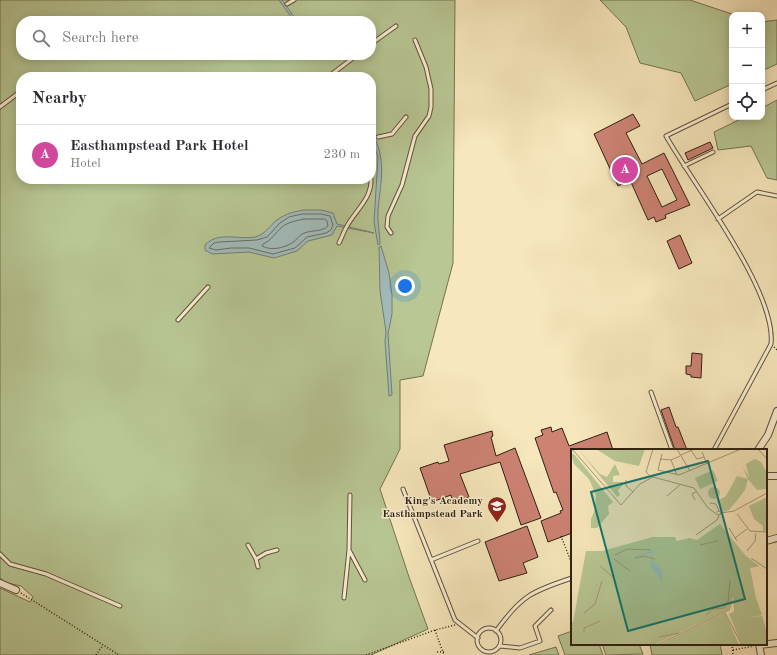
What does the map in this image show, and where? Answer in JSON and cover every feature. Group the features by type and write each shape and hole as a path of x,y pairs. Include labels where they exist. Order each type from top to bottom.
{"street":[{"path":"759,449 768,435 777,411"},
{"path":"767,541 777,538"},
{"path":"0,583 16,590"},
{"path":"767,644 777,643"},
{"path":"760,645 761,655"}],"lane":[{"path":"287,4 294,0"},
{"path":"376,40 396,26"},
{"path":"391,233 387,227 388,216 402,184 415,136 428,116 431,107 432,89 415,40"},
{"path":"335,72 350,60"},
{"path":"765,89 777,83"},
{"path":"0,107 16,95"},
{"path":"715,449 771,344 773,334 763,301 751,270 666,136 729,105"},
{"path":"378,137 392,134 406,117"},
{"path":"684,166 713,152"},
{"path":"339,243 346,227 370,191 370,184"},
{"path":"718,219 757,192 777,196"},
{"path":"178,320 208,287"},
{"path":"773,334 777,332"},
{"path":"651,392 672,449"},
{"path":"403,489 451,611 459,625 478,638"},
{"path":"344,598 349,550 350,495"},
{"path":"431,560 478,541"},
{"path":"248,545 256,559 258,567"},
{"path":"256,559 266,553 276,550"},
{"path":"349,550 365,580"},
{"path":"0,554 10,564 46,574 120,606"},
{"path":"496,631 512,608 532,593 571,578"},
{"path":"500,646 520,648 540,641 536,626 550,610"},
{"path":"486,629 496,631 501,638 500,646 494,652 484,653 478,645 478,638 480,633 486,629"}],"path":[{"path":"561,536 571,561"},
{"path":"16,590 119,655"},
{"path":"366,655 435,630 459,625"},
{"path":"435,630 444,654"},
{"path":"96,655 103,645"},
{"path":"732,645 734,655"},
{"path":"732,650 760,645"},
{"path":"437,652 444,654"}],"green space":[{"path":"0,0 455,0 453,263 423,376 400,380 400,449 380,489 428,629 371,655 0,655 0,588 30,602 33,597 21,586 7,583 0,578"},
{"path":"600,0 690,0 729,13 729,85 695,101 681,73 640,63 626,27"},
{"path":"777,20 777,64 765,70 765,48 765,22"},
{"path":"777,100 777,180 767,178 751,146 718,150 714,132 739,120 765,120 765,106"},
{"path":"571,631 571,645 599,645 603,655 565,655 558,636"},
{"path":"602,645 639,645 643,654 606,655"},
{"path":"650,645 720,645 722,655 652,655"},
{"path":"556,647 559,655 529,655"}],"water":[{"path":"279,0 282,0 293,16 290,16"},
{"path":"376,141 382,169 378,214 380,244 378,245 374,222 378,157 376,151"},
{"path":"303,210 321,210 333,213 337,224 374,233 337,226 332,235 308,241 297,251 274,258 249,252 212,254 205,250 205,245 216,238 249,238 259,236 280,218"},
{"path":"381,246 389,273 392,295 392,314 388,334 392,395 389,396 385,341 386,332 380,291 379,247"}],"building":[{"path":"633,114 640,126 626,133 642,164 664,153 690,205 665,215 666,218 656,222 654,217 648,220 630,180 618,186 594,134","holes":["662,169 677,200 662,207 647,176"]},
{"path":"710,142 713,148 688,160 685,153"},
{"path":"680,235 692,263 679,269 667,241"},
{"path":"692,353 702,354 701,378 691,377 691,375 686,374 686,366 691,366"},
{"path":"669,407 676,427 678,427 687,449 675,449 661,410"},
{"path":"551,427 552,432 562,428 569,446 607,432 613,449 571,449 571,533 548,542 541,521 561,513 560,511 563,510 556,492 554,493 535,438 543,435 541,430"},
{"path":"492,431 493,436 491,437 496,456 515,448 541,518 521,525 500,462 460,474 469,497 453,503 451,495 432,502 420,468 438,462 439,464 449,461 444,445"},
{"path":"527,526 538,557 523,563 527,573 499,581 485,542"}],"place":[{"name":"Easthampstead Park Hotel","path":"625,170"},
{"name":"King's Academy Easthampstead Park","path":"497,523"}]}
